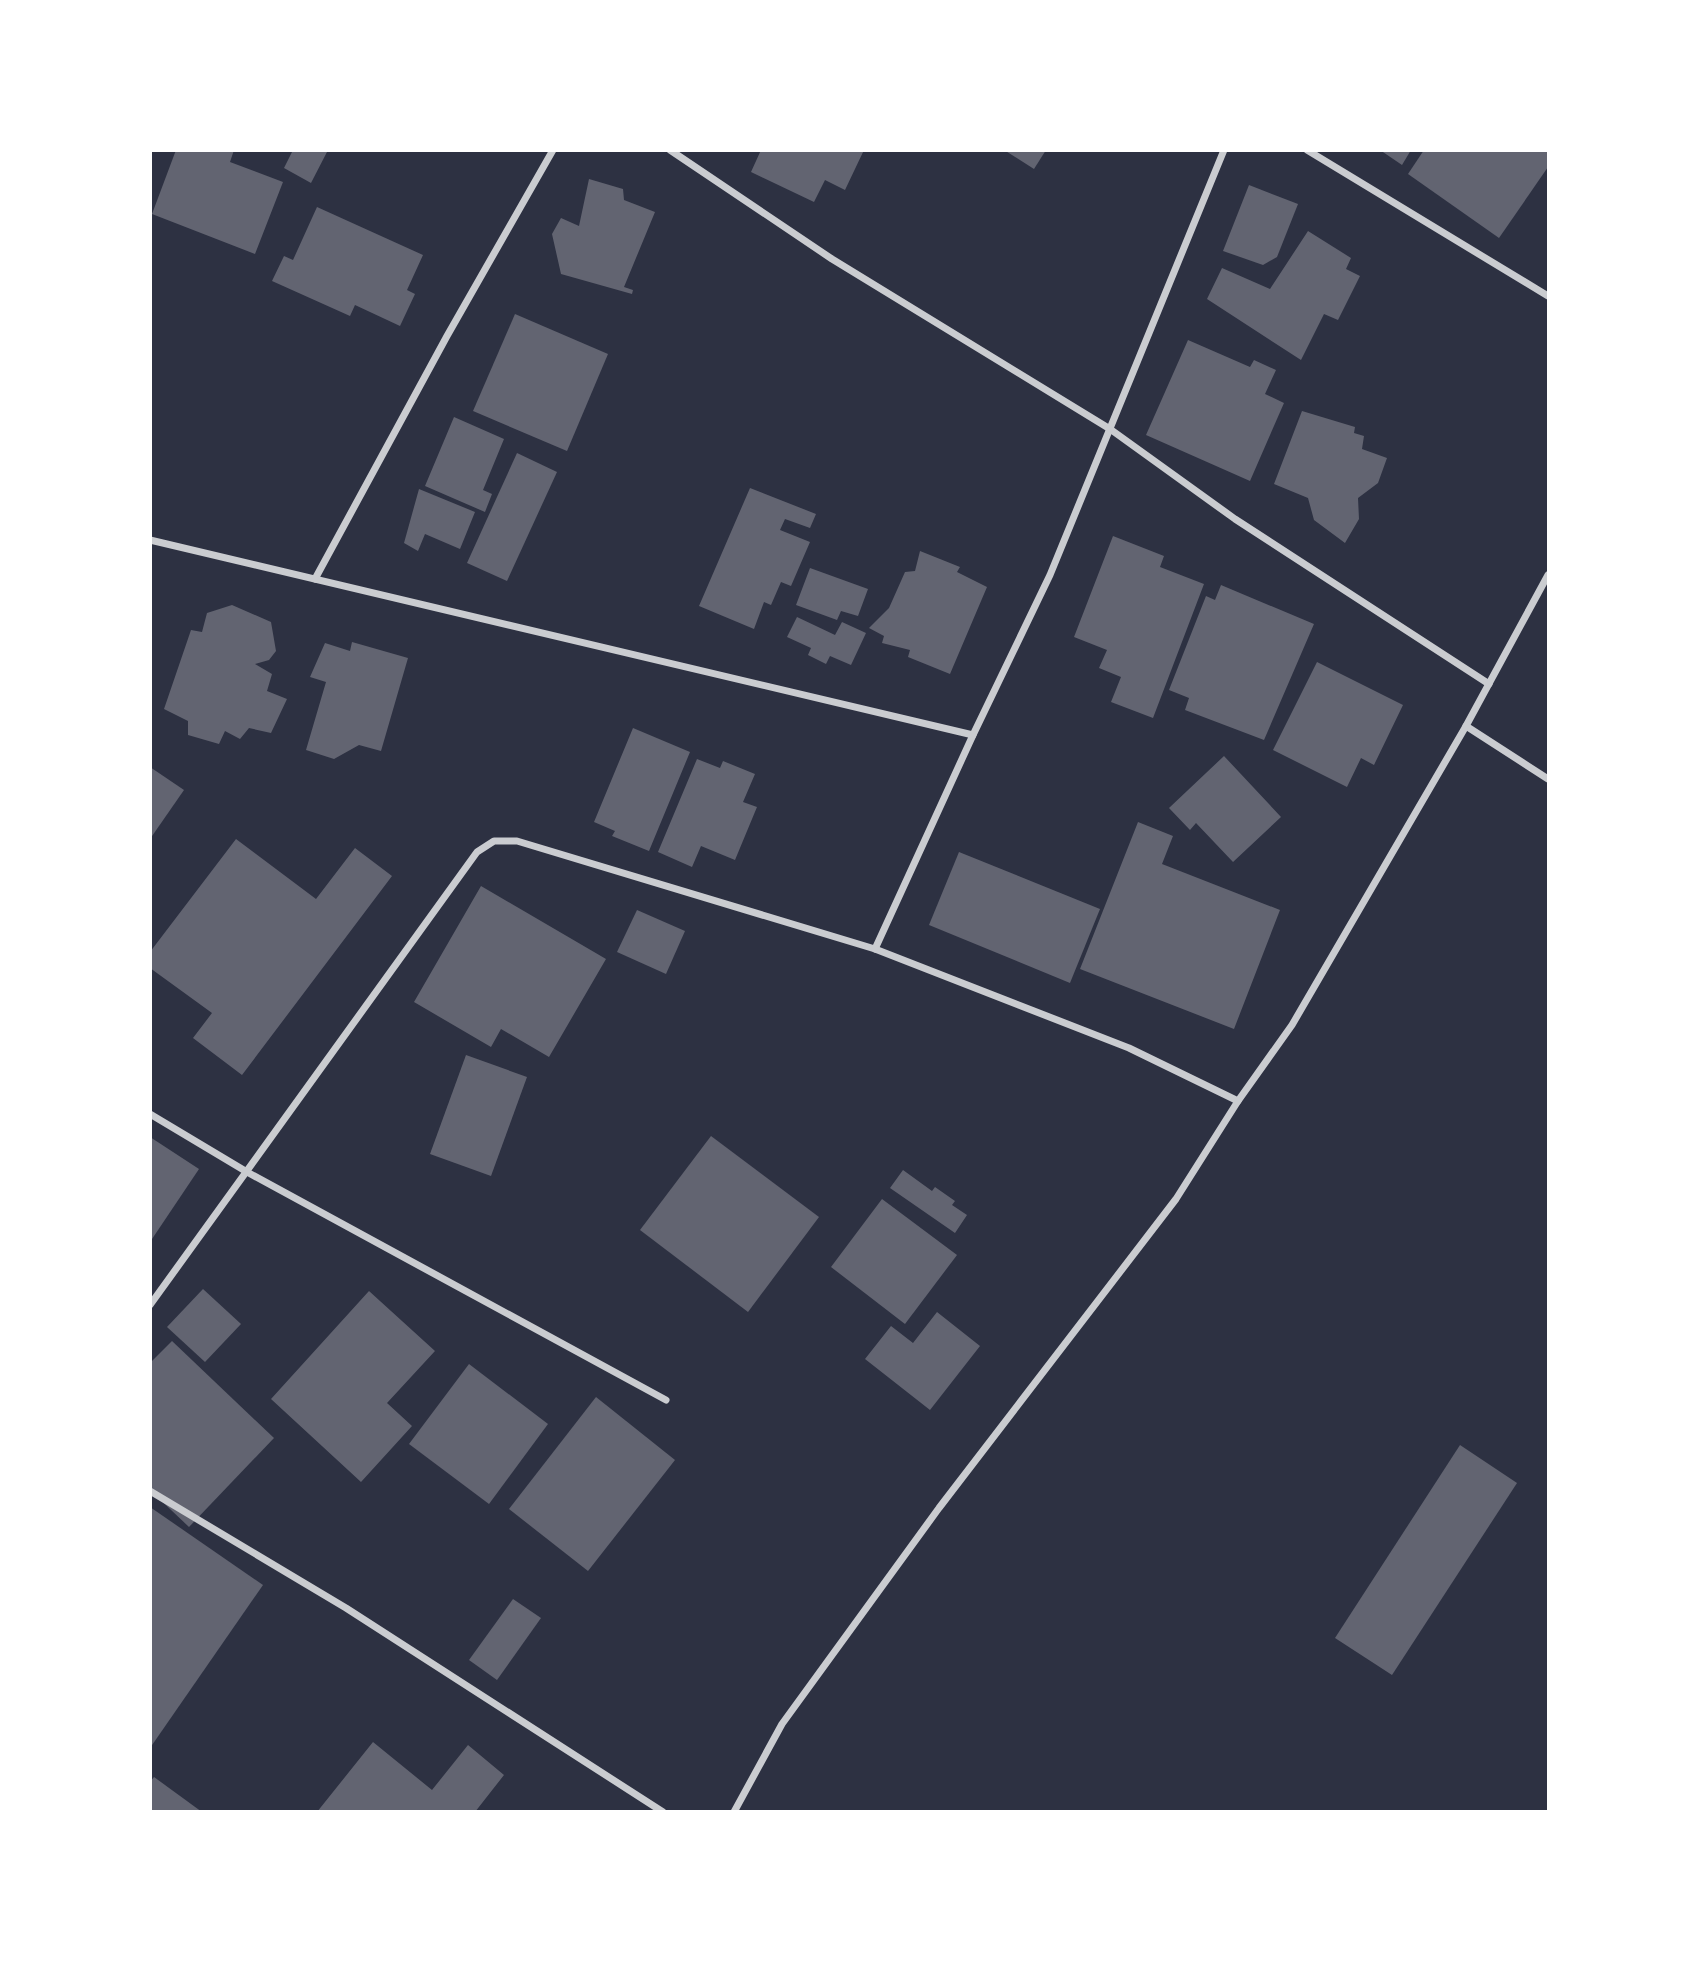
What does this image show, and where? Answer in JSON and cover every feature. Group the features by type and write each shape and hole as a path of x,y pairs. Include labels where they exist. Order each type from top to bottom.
{"street":[{"path":"315,579 447,336 553,150"},
{"path":"670,150 831,259 1110,429 1235,519 1489,684"},
{"path":"876,948 973,734 1050,575 1224,150"},
{"path":"1307,150 1549,296"},
{"path":"150,540 973,734"},
{"path":"734,1811 782,1724 939,1508 1176,1199 1238,1101 1292,1026 1466,726 1549,575"},
{"path":"1466,726 1549,779"},
{"path":"150,1305 477,852 494,841 517,841 876,948 1129,1048 1238,1101"},
{"path":"150,1114 247,1172 666,1400"},
{"path":"150,1491 346,1608 663,1811"}],"building":[{"path":"176,150 234,150 230,162 283,182 255,254 152,214"},
{"path":"293,150 328,150 311,183 284,168"},
{"path":"761,150 864,150 845,190 825,180 814,202 751,172"},
{"path":"1004,150 1046,150 1034,169"},
{"path":"1380,150 1411,150 1402,165"},
{"path":"1424,150 1548,150 1548,167 1499,238 1408,174"},
{"path":"589,179 623,189 624,200 655,212 624,287 633,290 632,294 561,274 552,234 561,218 579,226"},
{"path":"1249,185 1298,204 1277,257 1263,265 1223,251"},
{"path":"317,207 423,255 407,290 415,294 400,326 355,305 350,316 272,281 284,256 293,260"},
{"path":"1308,231 1351,258 1346,269 1360,276 1338,320 1324,314 1301,360 1207,299 1222,268 1270,289"},
{"path":"515,314 608,354 567,451 473,411"},
{"path":"1188,340 1250,367 1254,360 1276,370 1265,394 1284,403 1250,481 1146,435"},
{"path":"1302,411 1355,427 1354,433 1364,436 1362,449 1387,458 1378,483 1358,498 1359,519 1345,543 1314,520 1308,498 1274,484"},
{"path":"454,417 504,439 483,490 492,494 485,512 425,486"},
{"path":"517,453 557,472 507,581 467,563"},
{"path":"750,488 816,514 810,528 785,519 780,530 810,542 791,586 781,582 771,605 764,602 754,629 699,606"},
{"path":"419,489 475,512 460,549 425,534 418,551 404,543"},
{"path":"1113,536 1164,556 1160,567 1204,584 1153,718 1111,702 1121,677 1099,668 1107,650 1074,637"},
{"path":"920,551 960,567 957,572 987,587 950,674 908,657 910,650 882,643 884,636 869,628 889,608 905,572 915,571"},
{"path":"810,568 868,589 858,616 841,611 837,620 796,605"},
{"path":"1221,585 1314,624 1264,740 1185,710 1189,698 1169,690 1206,596 1215,600"},
{"path":"232,605 271,622 276,651 269,660 255,664 272,674 267,691 287,699 271,733 249,728 240,739 225,731 219,744 188,735 188,721 164,709 191,630 202,632 207,613"},
{"path":"797,617 835,635 842,622 866,633 851,665 830,656 826,664 808,655 811,648 787,637"},
{"path":"352,642 408,658 381,751 359,745 334,759 306,750 326,682 310,677 325,643 350,651"},
{"path":"1317,662 1403,705 1374,765 1361,758 1347,787 1273,750"},
{"path":"633,728 690,752 649,851 612,836 615,831 594,822"},
{"path":"1224,756 1281,817 1233,862 1196,823 1190,830 1169,808"},
{"path":"697,759 720,768 723,761 755,774 743,802 757,807 735,860 701,846 692,867 658,852"},
{"path":"150,767 184,790 150,839"},
{"path":"1138,822 1173,836 1162,864 1280,910 1234,1029 1080,969"},
{"path":"236,839 316,899 355,848 392,876 242,1075 193,1038 212,1013 150,968 150,952"},
{"path":"959,852 1100,909 1070,983 929,925"},
{"path":"481,886 606,959 549,1057 501,1029 491,1047 414,1002"},
{"path":"637,910 685,931 666,974 617,952"},
{"path":"466,1055 527,1077 491,1176 430,1154"},
{"path":"711,1136 819,1217 748,1312 640,1230"},
{"path":"150,1137 199,1169 150,1242"},
{"path":"903,1170 932,1191 935,1187 955,1201 952,1205 967,1215 955,1233 890,1188"},
{"path":"882,1199 957,1255 905,1324 831,1267"},
{"path":"203,1289 241,1324 205,1362 167,1327"},
{"path":"369,1291 435,1351 387,1403 412,1426 361,1482 271,1399"},
{"path":"937,1312 980,1346 930,1410 865,1359 891,1326 913,1343"},
{"path":"172,1341 274,1438 189,1527 150,1490 150,1363"},
{"path":"469,1364 548,1424 489,1504 409,1444"},
{"path":"596,1397 675,1460 588,1571 509,1509"},
{"path":"1460,1445 1517,1483 1392,1675 1335,1638"},
{"path":"150,1507 263,1585 150,1748"},
{"path":"513,1599 541,1618 497,1680 469,1660"},
{"path":"373,1742 432,1790 468,1745 504,1775 475,1812 317,1812"},
{"path":"154,1777 202,1812 150,1812 150,1782"}]}
